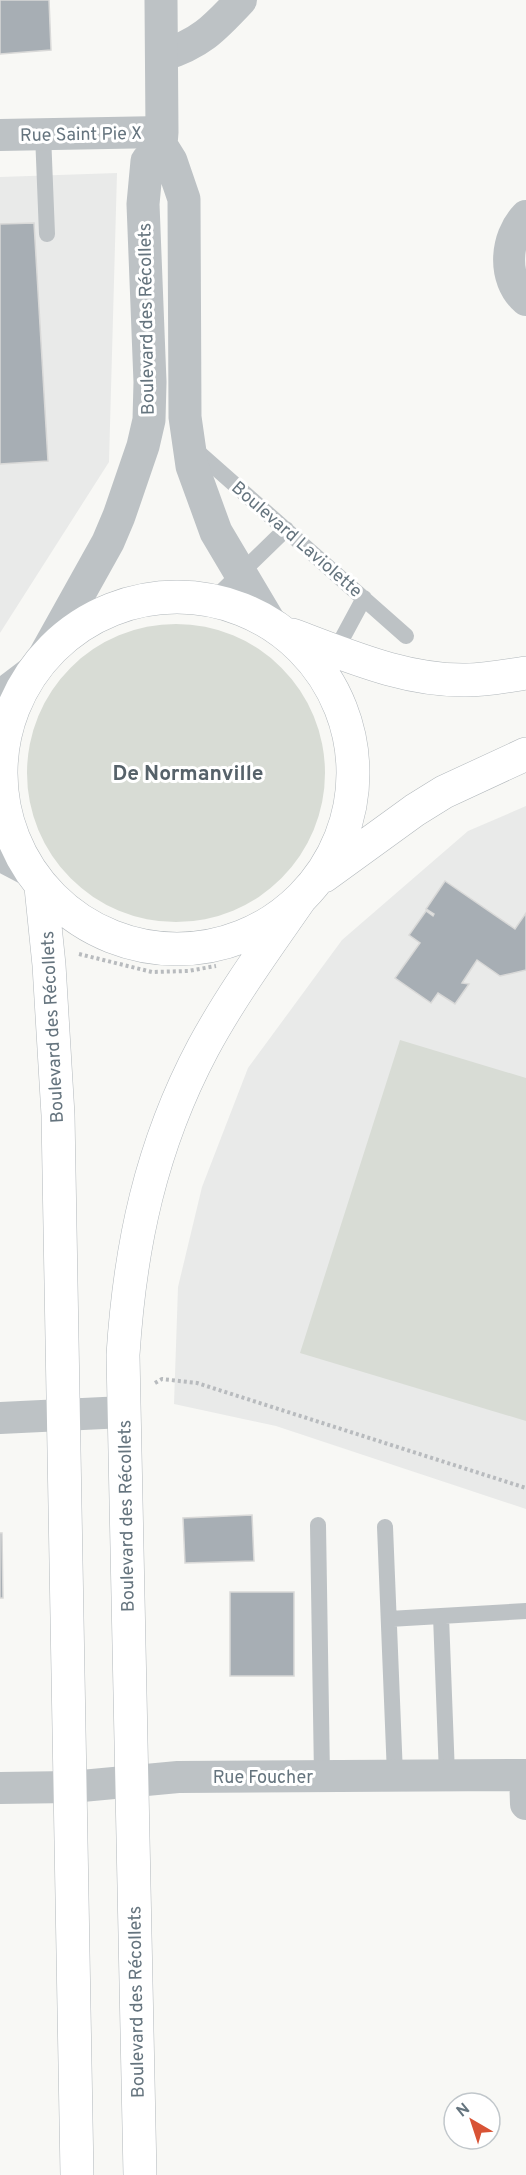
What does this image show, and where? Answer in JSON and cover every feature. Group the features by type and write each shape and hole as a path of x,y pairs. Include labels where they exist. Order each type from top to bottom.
{"main road":[{"path":"39,663 58,643 86,622 134,602 169,597 213,600 238,607 277,628 329,663 386,669 447,680 481,680 526,673"},
{"name":"Boulevard des Récollets","path":"39,663 14,704 3,741 0,761 2,799 6,818 12,837 35,879 48,948 58,1115 77,2175"},
{"name":"Boulevard des Récollets","path":"140,2175 123,1354 129,1278 143,1204 165,1133 203,1049 239,986 325,869 341,838 351,804 352,752 329,663"},
{"path":"35,879 69,913 102,933 139,946 177,950 216,945 253,932 286,912 307,892 415,810 444,792 526,754"}],"street":[{"name":"Boulevard des Récollets","path":"161,0 161,138 184,199 187,443 192,466 208,512 240,574 277,628"},
{"path":"162,56 184,49 199,40 217,26 241,0"},
{"name":"Rue Saint Pie X","path":"0,135 43,134 161,138"},
{"name":"Boulevard des Récollets","path":"39,663 108,542 126,498 143,446 149,420 150,382 143,204 147,161 161,138"},
{"path":"526,216 519,224 512,240 509,260 512,280 526,300"},
{"path":"0,696 39,663"},
{"path":"0,855 35,879"},
{"path":"0,1418 124,1412"},
{"path":"526,1775 526,1804"},
{"name":"Rue Foucher","path":"0,1788 71,1787 178,1777 526,1775"}],"lane":[{"path":"43,134 47,234"},
{"name":"Boulevard Laviolette","path":"187,443 406,636"},
{"path":"213,600 286,530"},
{"path":"329,663 364,598"},
{"path":"318,1525 322,1776"},
{"path":"385,1527 395,1775"},
{"path":"389,1619 526,1611"},
{"path":"441,1616 447,1775"}],"path":[{"path":"74,958 80,953 152,972 188,971 225,964"},
{"path":"153,1384 162,1379 197,1383 526,1488"}],"shaded area":[{"path":"117,173 109,462 0,633 0,177"},
{"path":"161,624 191,624 219,630 246,641 271,657 292,678 308,703 319,730 325,758 323,802 308,843 292,868 271,889 246,905 219,916 191,922 161,922 133,916 106,905 81,889 60,868 44,843 33,816 27,788 27,758 33,730 44,703 60,678 81,657 106,641 133,630"},
{"path":"526,806 526,1509 276,1426 174,1404 178,1287 202,1187 248,1068 342,940 468,831"},
{"path":"400,1040 526,1078 526,1421 300,1353"}],"building":[{"path":"0,0 49,0 51,50 0,54"},
{"path":"34,223 48,461 0,464 0,224"},
{"path":"445,881 515,929 526,913 526,970 500,976 477,960 462,983 469,984 455,1004 438,993 431,1003 395,978 420,943 409,935 426,911 433,916 434,914 426,909"},
{"path":"252,1515 254,1561 185,1563 183,1518"},
{"path":"0,1533 2,1533 3,1598 0,1598"},
{"path":"230,1592 294,1592 294,1676 230,1676"}],"district":[{"name":"De Normanville","path":"188,773"}]}
